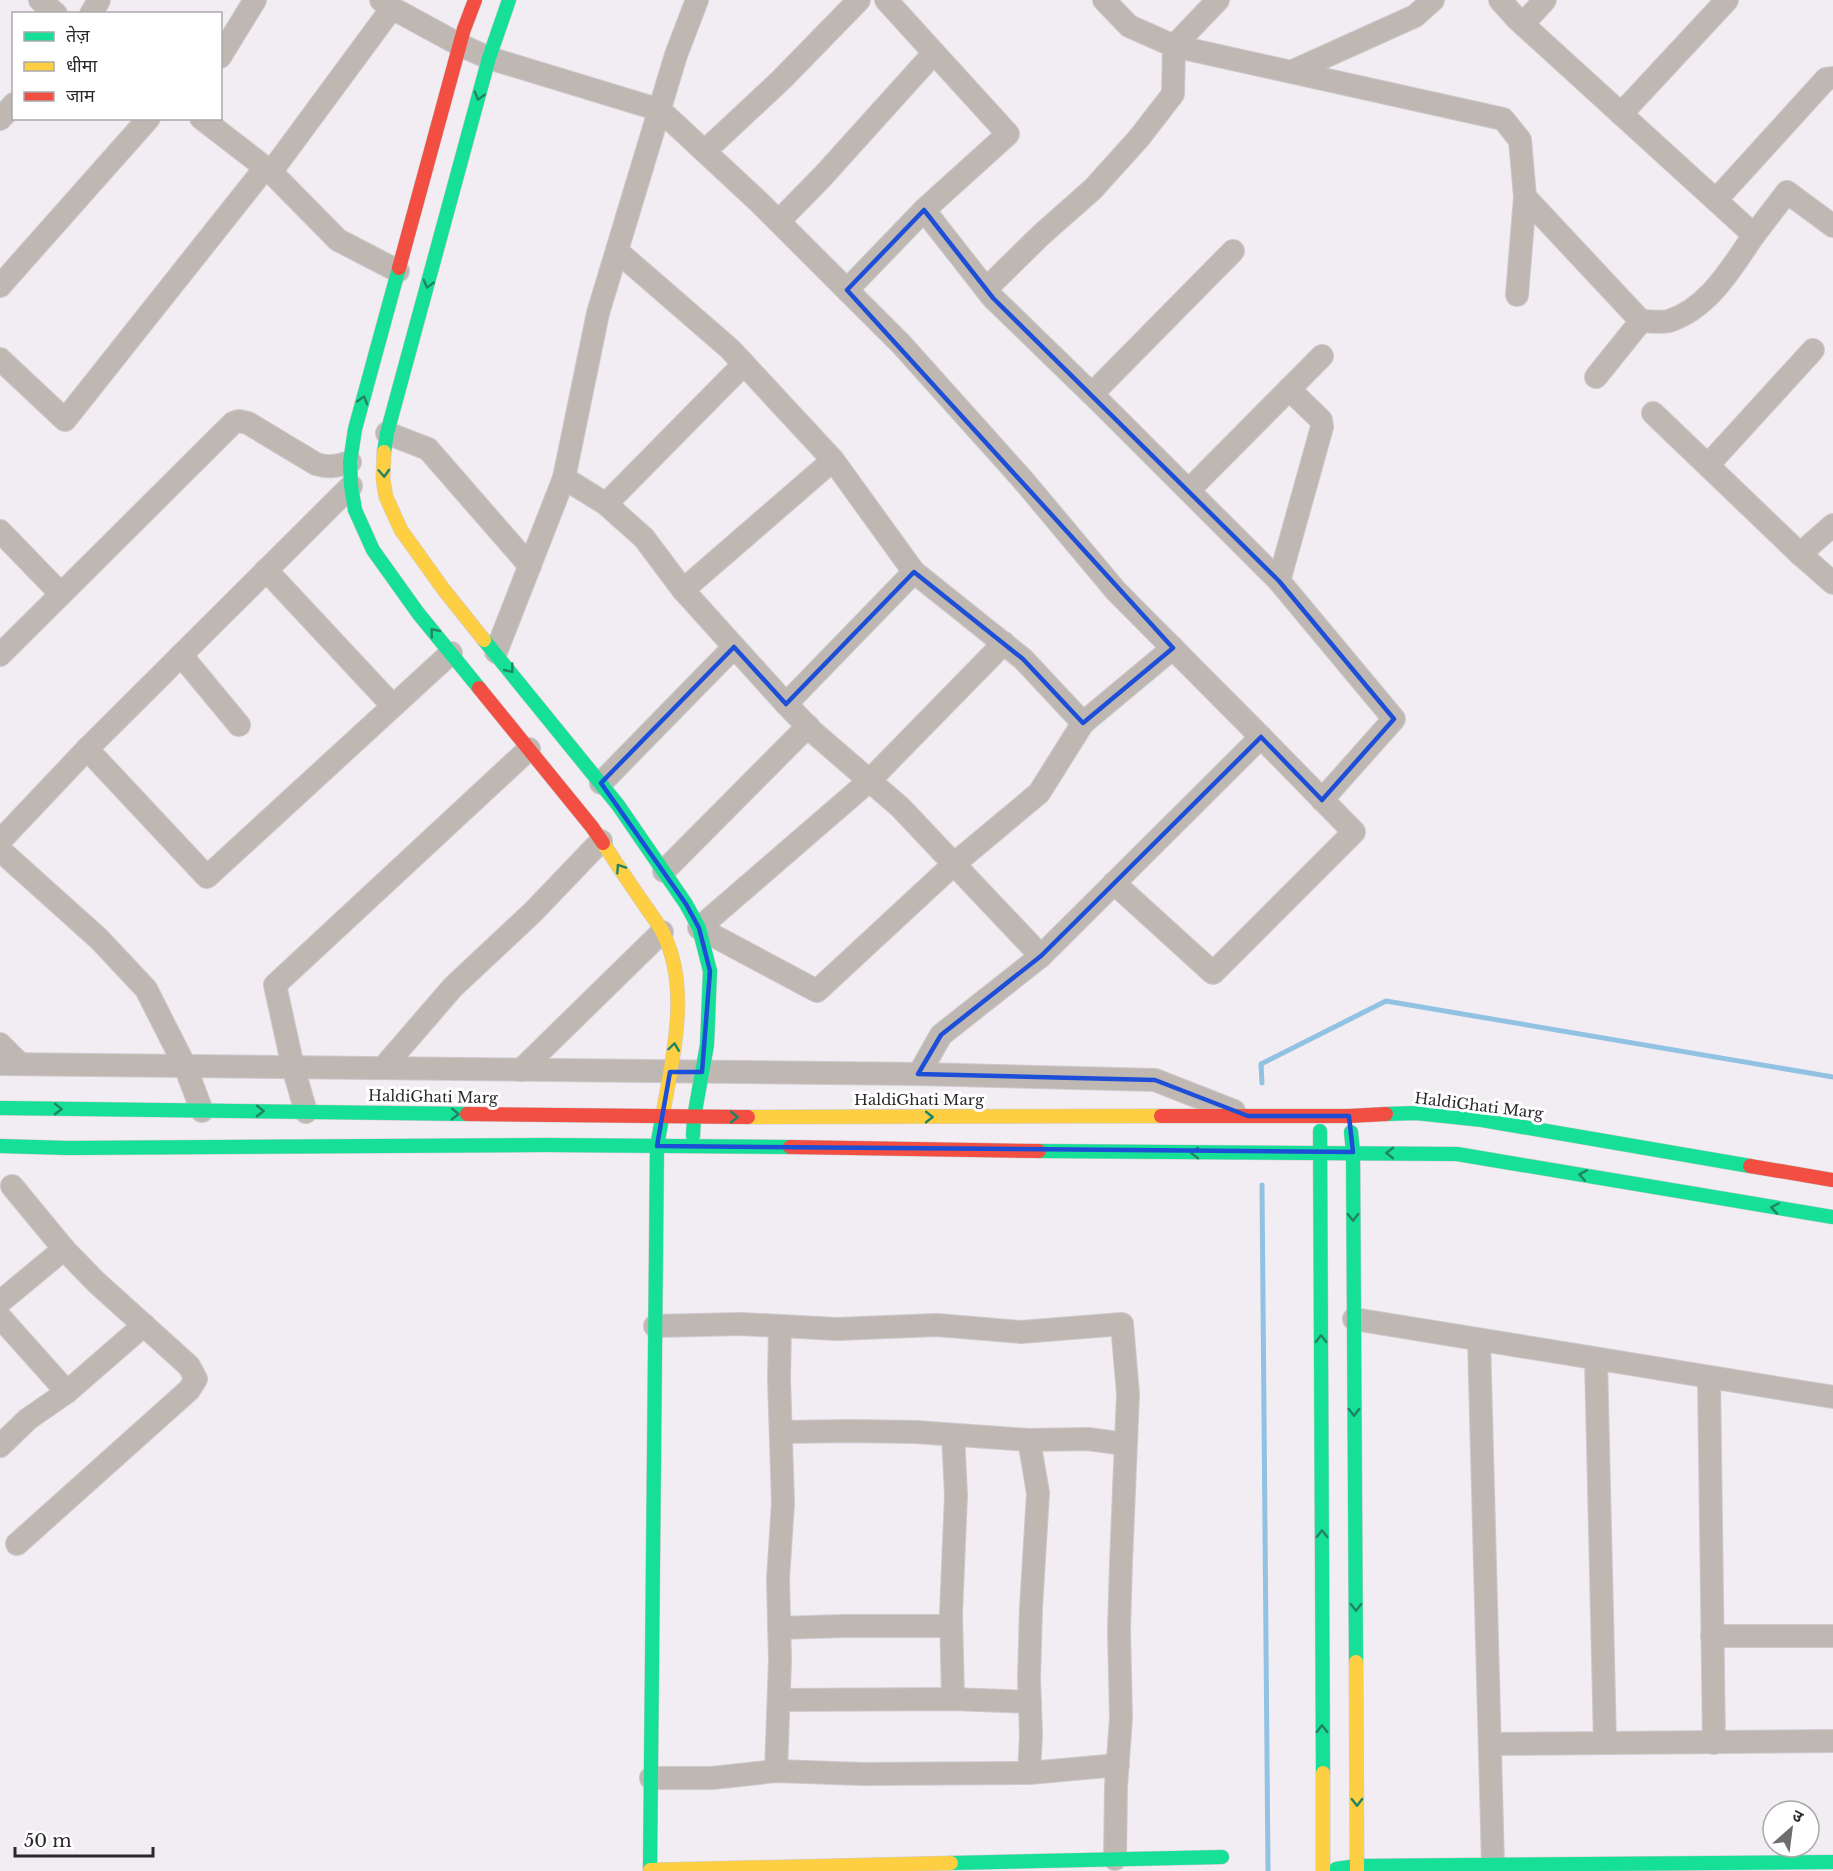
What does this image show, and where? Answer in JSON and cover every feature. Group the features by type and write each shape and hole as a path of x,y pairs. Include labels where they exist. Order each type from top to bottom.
{"street":[{"path":"40,0 54,12"},
{"path":"222,54 255,0"},
{"path":"475,0 460,45 355,429 350,462 351,486 355,510 373,550 418,613 602,841 662,932 668,943 678,978 675,1044 657,1146 650,1871 1222,1857"},
{"path":"509,0 489,58 387,434 383,479 386,497 397,522 444,590 618,805 686,904 699,928 710,971 707,1045 694,1117 692,1147"},
{"path":"496,652 564,478 598,313 676,55 697,0"},
{"path":"705,151 781,80 860,0"},
{"path":"847,290 924,210 1008,134 886,0"},
{"path":"1104,0 1129,26 1174,46 1503,119 1520,140 1525,197 1517,295"},
{"path":"986,289 1041,235 1093,189 1146,129 1173,94 1174,46 1218,0"},
{"path":"1291,72 1415,16 1433,0"},
{"path":"1500,0 1523,24 1754,235"},
{"path":"1523,24 1545,0"},
{"path":"1621,114 1727,0"},
{"path":"0,359 65,420 268,170 386,4 460,45 489,58 660,110 778,221 917,362 1023,480 1116,591 1354,832 1213,972 1114,883"},
{"path":"778,221 823,176 934,52"},
{"path":"1716,200 1826,79 1833,78"},
{"path":"0,119 12,106"},
{"path":"0,286 146,120"},
{"path":"204,120 268,170 338,240 398,271"},
{"path":"1525,197 1641,321 1668,321 1694,308 1721,283 1787,192 1833,226"},
{"path":"924,210 986,289 1279,581 1394,719 1322,800"},
{"path":"617,251 730,349 833,460 914,572 1023,659 1083,723"},
{"path":"1092,394 1233,251"},
{"path":"1596,377 1641,321"},
{"path":"1708,465 1813,350"},
{"path":"1189,490 1322,356"},
{"path":"606,504 744,364"},
{"path":"1279,581 1322,427 1321,420 1289,389"},
{"path":"1653,413 1833,583"},
{"path":"0,655 232,423 239,421 248,423 316,464 332,467 350,462"},
{"path":"387,434 428,449 530,566"},
{"path":"683,590 833,460"},
{"path":"564,478 606,504 644,538 683,590 786,704 900,807 1041,956"},
{"path":"0,841 87,749 351,486"},
{"path":"1800,554 1833,525"},
{"path":"0,531 61,594"},
{"path":"266,570 393,706"},
{"path":"786,704 914,572"},
{"path":"699,928 869,781 1004,643"},
{"path":"601,783 734,647"},
{"path":"699,928 817,991 954,864 1039,793 1083,723 1173,648"},
{"path":"87,749 207,877 451,653"},
{"path":"181,655 239,725"},
{"path":"664,871 808,726"},
{"path":"923,1066 940,1035 1041,956 1261,737"},
{"path":"306,1112 293,1067 275,985 529,749"},
{"path":"383,1068 453,987 533,912 602,841"},
{"path":"0,850 99,939 146,989 185,1066 202,1111"},
{"path":"521,1070 662,932"},
{"path":"0,1044 10,1064 669,1072 923,1066 1155,1080 1248,1116"},
{"name":"HaldiGhati Marg","path":"0,1108 661,1117 1349,1116 1416,1113 1482,1120 1833,1180"},
{"path":"1321,1116 1323,1870 1493,1865 1726,1867 1833,1862"},
{"path":"1349,1116 1353,1152 1357,1869"},
{"path":"0,1146 68,1148 657,1146 1161,1154 1353,1152 1457,1154 1833,1217"},
{"path":"12,1186 64,1249 96,1282 189,1366 196,1379 189,1390 18,1544"},
{"path":"0,1302 64,1249"},
{"path":"0,1317 67,1392"},
{"path":"1354,1319 1833,1397"},
{"path":"656,1326 741,1324 837,1329 937,1325 1021,1332 1122,1324 1128,1394 1119,1618 1121,1718 1115,1859"},
{"path":"0,1446 28,1419 67,1392 144,1325"},
{"path":"776,1771 779,1700 777,1579 783,1503 780,1326"},
{"path":"1479,1340 1493,1865"},
{"path":"1596,1359 1605,1743"},
{"path":"1709,1378 1714,1743"},
{"path":"781,1432 916,1432 1029,1440 1088,1439 1125,1444"},
{"path":"953,1700 951,1626 956,1496 954,1435"},
{"path":"1029,1440 1038,1493 1031,1608 1029,1773"},
{"path":"779,1628 951,1626"},
{"path":"1712,1636 1833,1636"},
{"path":"779,1700 1030,1702"},
{"path":"1490,1744 1833,1742"},
{"path":"651,1778 712,1778 776,1771 863,1774 1029,1773 1118,1765"}],"highlighted area":[{"path":"924,210 993,298 1279,581 1394,719 1322,800 1261,737 1041,956 941,1035 918,1074 1155,1080 1248,1116 1349,1116 1353,1152 657,1146 670,1072 702,1072 710,971 699,928 686,904 601,783 734,647 786,704 914,572 1023,659 1083,723 1173,648 847,290"}],"waterway":[{"path":"1262,1083 1261,1064 1386,1001 1833,1077"},
{"path":"1262,1185 1268,1871"}],"traffic: fast":[{"path":"384,452 387,433 489,58 509,0"},
{"path":"399,268 355,429 350,462 355,510 373,550 418,613 479,688"},
{"path":"484,640 618,805 686,904 699,928 710,971 707,1045 694,1117 693,1136"},
{"path":"0,1108 467,1114"},
{"path":"650,1871 657,1146 663,1113"},
{"path":"1386,1114 1416,1113 1482,1120 1750,1166"},
{"path":"1320,1131 1323,1773"},
{"path":"1351,1132 1353,1152 1356,1662"},
{"path":"0,1146 68,1148 546,1145 790,1147"},
{"path":"1039,1151 1457,1154 1833,1217"},
{"path":"951,1863 1222,1857"},
{"path":"1336,1869 1357,1866 1833,1862"}],"traffic: slow":[{"path":"384,452 383,479 386,497 401,530 444,590 484,640"},
{"path":"603,843 662,931 671,952 676,975 677,1021 663,1113"},
{"path":"748,1117 1161,1116"},
{"path":"1356,1662 1357,1871"},
{"path":"1323,1773 1323,1871"},
{"path":"650,1870 951,1863"}],"traffic: jam":[{"path":"399,268 464,29 475,0"},
{"path":"479,688 603,843"},
{"path":"467,1114 748,1117"},
{"path":"1161,1116 1386,1114"},
{"path":"790,1147 1039,1151"},
{"path":"1750,1166 1833,1180"}]}
